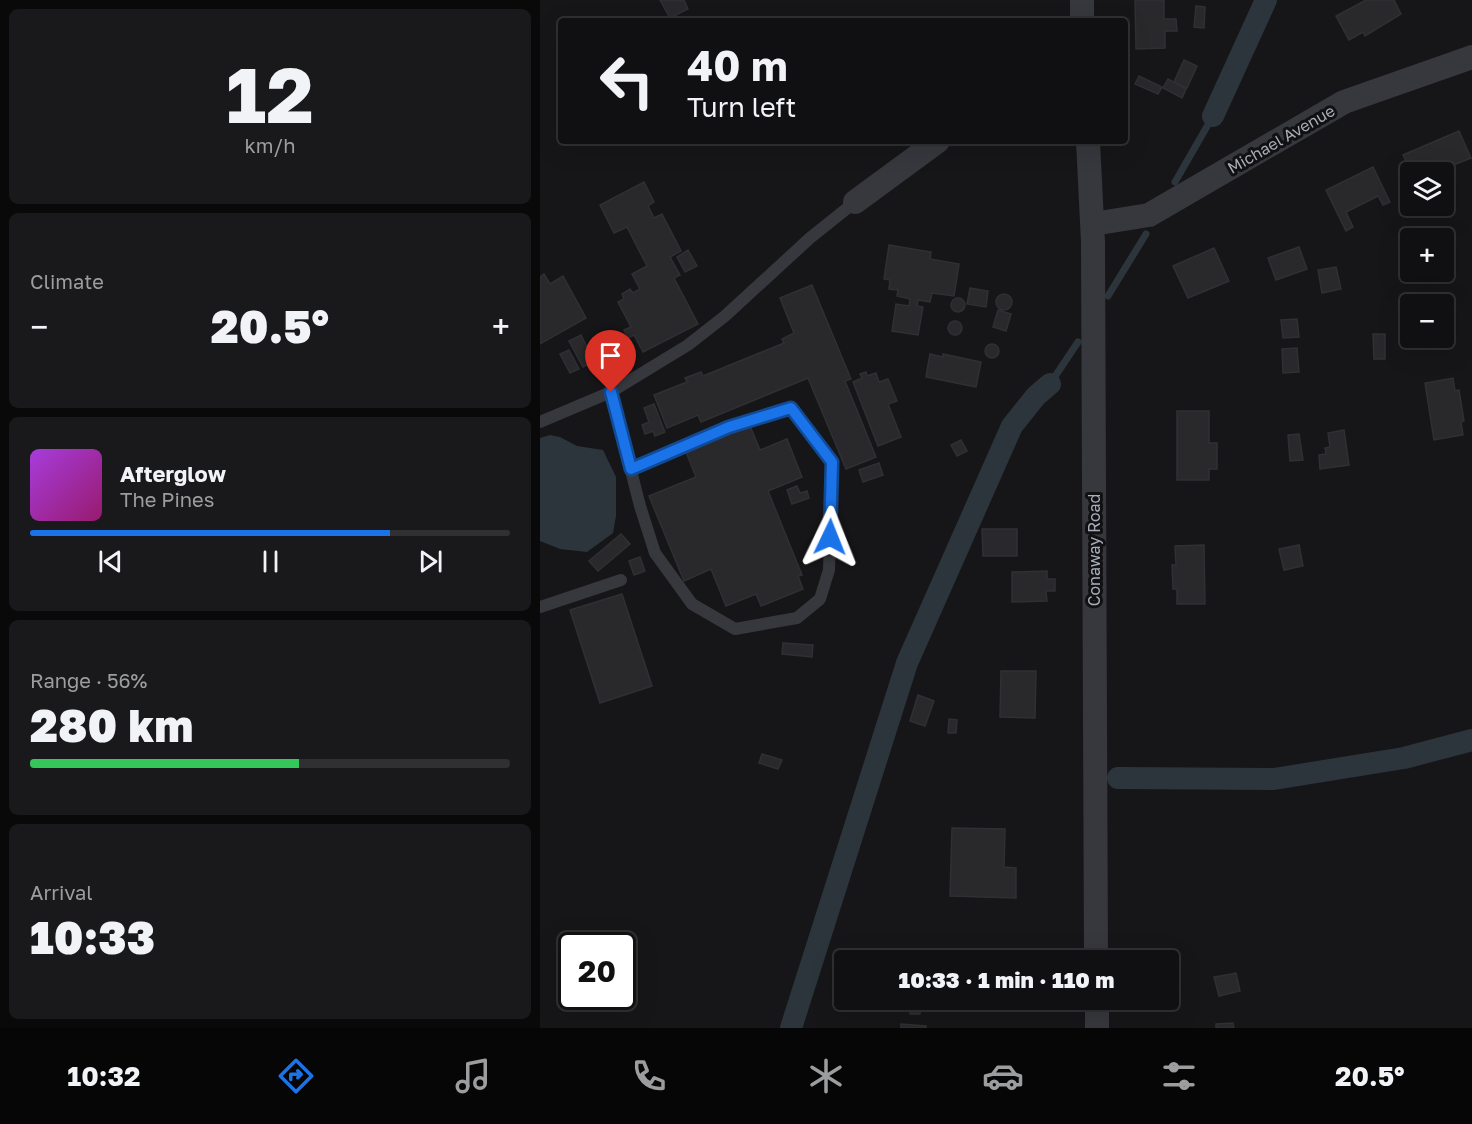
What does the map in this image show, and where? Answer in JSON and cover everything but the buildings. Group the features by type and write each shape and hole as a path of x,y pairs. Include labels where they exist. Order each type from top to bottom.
{"street":[{"path":"1082,0 1082,18"},
{"name":"Michael Avenue","path":"1093,224 1149,215 1344,102 1472,57"},
{"path":"855,202 934,144"},
{"name":"Conaway Road","path":"1088,144 1093,224 1096,950"},
{"path":"1097,1010 1097,1028"}],"lane":[{"path":"540,422 611,392 688,345 725,316 810,238 855,202"},
{"path":"611,392 631,469 655,553 692,604 735,629 796,618 820,599 829,570 832,462 791,408 729,427 631,469"},
{"path":"540,607 621,580"}],"shaded area":[{"path":"550,435 560,437 577,446 603,450 616,477 616,516 613,533 587,552 560,549 540,541 540,438"}],"waterway":[{"path":"1213,116 1266,0"},
{"path":"1175,182 1213,116"},
{"path":"1108,296 1146,234"},
{"path":"1050,384 1078,342"},
{"path":"791,1028 907,663 1012,426 1036,396 1050,384"},
{"path":"1118,778 1274,779 1404,758 1472,740"}],"route":[{"path":"611,392 631,469 729,427 791,408 832,462 830,537"}]}
